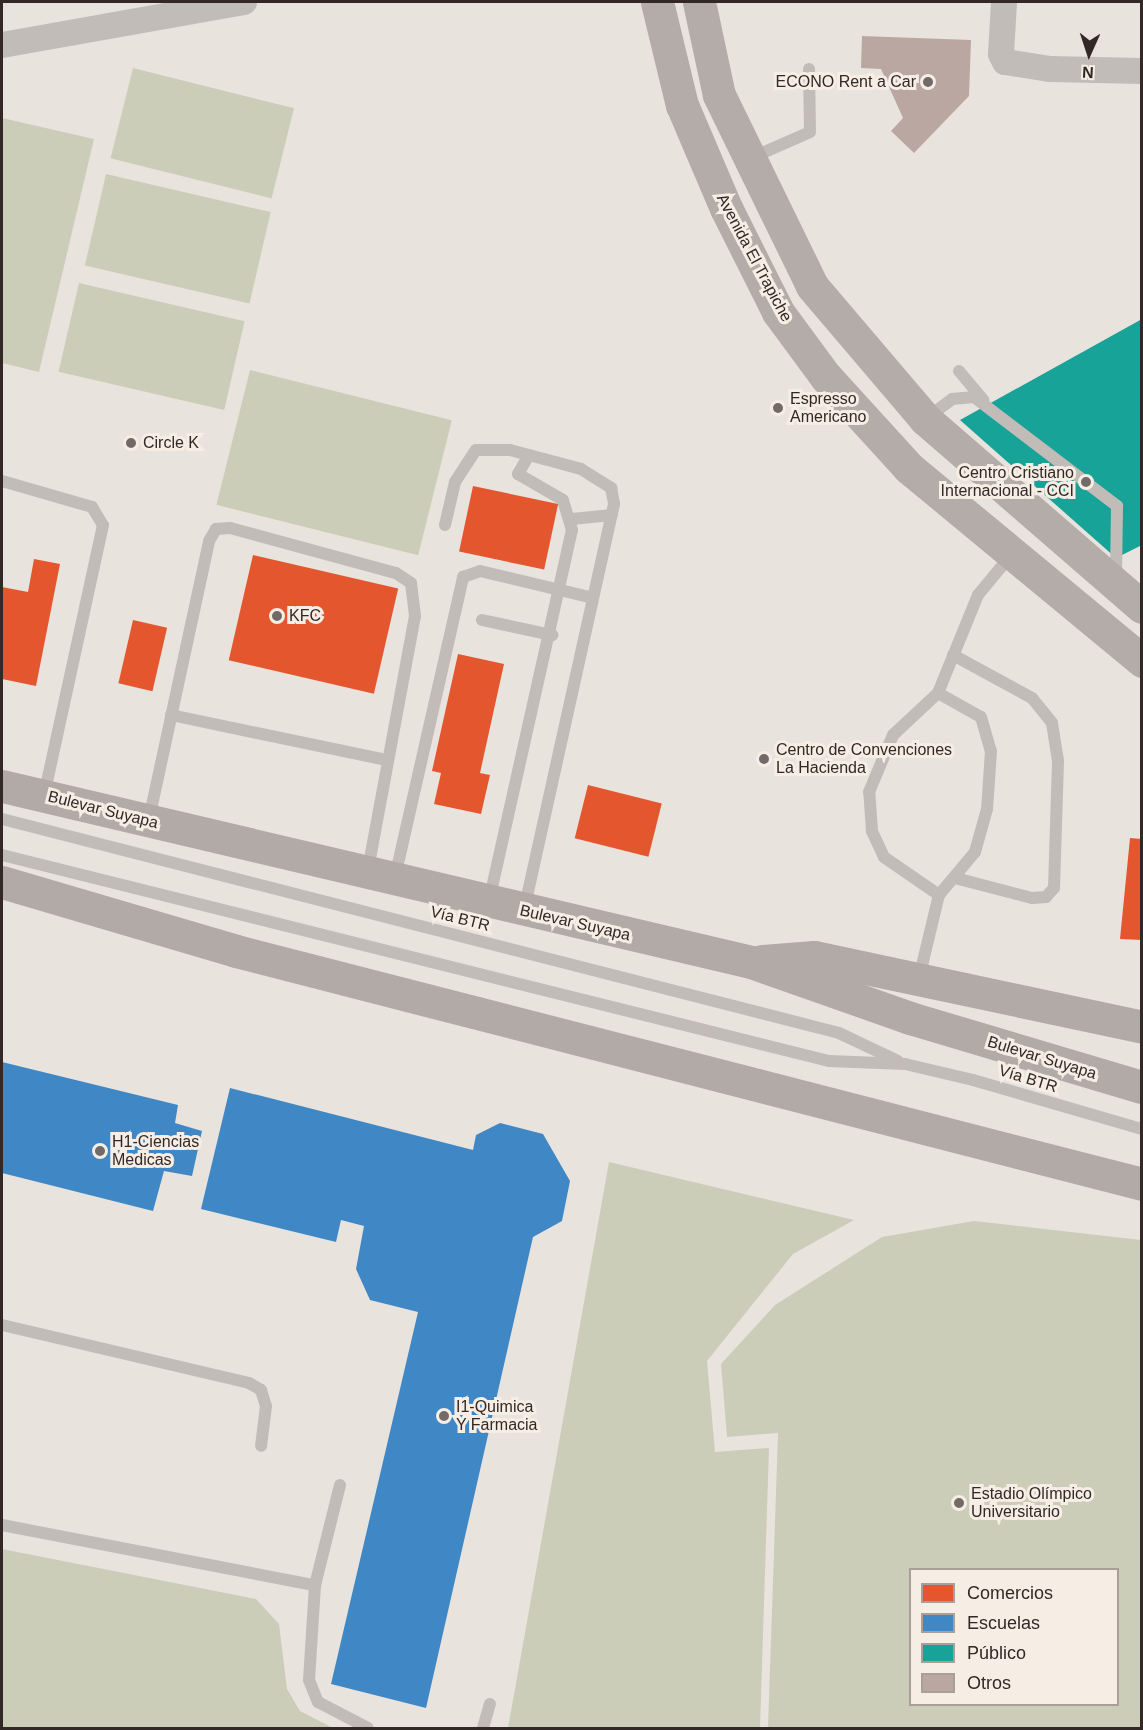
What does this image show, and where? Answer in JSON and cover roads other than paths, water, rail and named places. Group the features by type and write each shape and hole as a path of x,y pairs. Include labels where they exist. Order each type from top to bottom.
{"main road":[{"name":"Avenida El Trapiche","path":"657,2 682,105 778,312 826,376 909,468 1011,555 1142,661"},
{"path":"699,2 719,95 812,286 926,419 1142,607"},
{"path":"909,468 993,517 1101,609 1116,617 1142,617"},
{"name":"Bulevar Suyapa","path":"2,786 524,912 751,962 910,1018 1142,1087"},
{"path":"2,882 236,951 1138,1183"},
{"path":"751,962 814,957 1142,1027"}],"street":[{"path":"2,45 244,2"},
{"path":"1004,2 1001,54 1005,62 1061,70 1142,71"}],"lane":[{"path":"750,159 810,132 809,69"},
{"path":"959,371 986,403"},
{"path":"926,419 952,399 974,397 986,403 1117,506 1116,585"},
{"path":"445,525 455,482 476,450 529,455 601,478 611,488 612,515 524,912"},
{"path":"488,903 552,635 572,519 563,500 522,481 518,474 529,455"},
{"path":"2,481 92,507 103,525 43,796"},
{"path":"572,519 612,515"},
{"path":"148,822 209,541 216,529 230,528 396,573 411,583 415,616 387,760 380,878"},
{"path":"939,895 884,857 868,810 876,769 893,735 938,693 978,595 1011,555"},
{"path":"380,878 463,577 480,571 593,598"},
{"path":"482,620 552,635"},
{"path":"953,655 1032,698 1052,723 1058,773 1054,888 1046,897 1032,898 955,878"},
{"path":"919,979 939,895 975,852 984,820 991,751 981,717 938,693"},
{"path":"171,715 387,760"},
{"name":"Vía BTR","path":"2,819 839,1033 905,1064"},
{"name":"Vía BTR","path":"2,855 829,1061 905,1064 973,1080 1142,1129"},
{"path":"2,1325 249,1383 261,1390 266,1406 261,1446"},
{"path":"340,1485 315,1585 309,1680 318,1702 368,1728"},
{"path":"2,1525 315,1585"},
{"path":"483,1728 490,1704"}],"place":[{"name":"ECONO Rent a Car","path":"928,82"},
{"name":"Espresso Americano","path":"778,408"},
{"name":"Circle K","path":"131,443"},
{"name":"Centro Cristiano Internacional - CCI","path":"1086,482"},
{"name":"KFC","path":"277,616"},
{"name":"Centro de Convenciones La Hacienda","path":"764,759"},
{"name":"H1-Ciencias Medicas","path":"100,1151"},
{"name":"I1-Quimica Y Farmacia","path":"444,1416"},
{"name":"Estadio Olímpico Universitario","path":"959,1503"}]}
